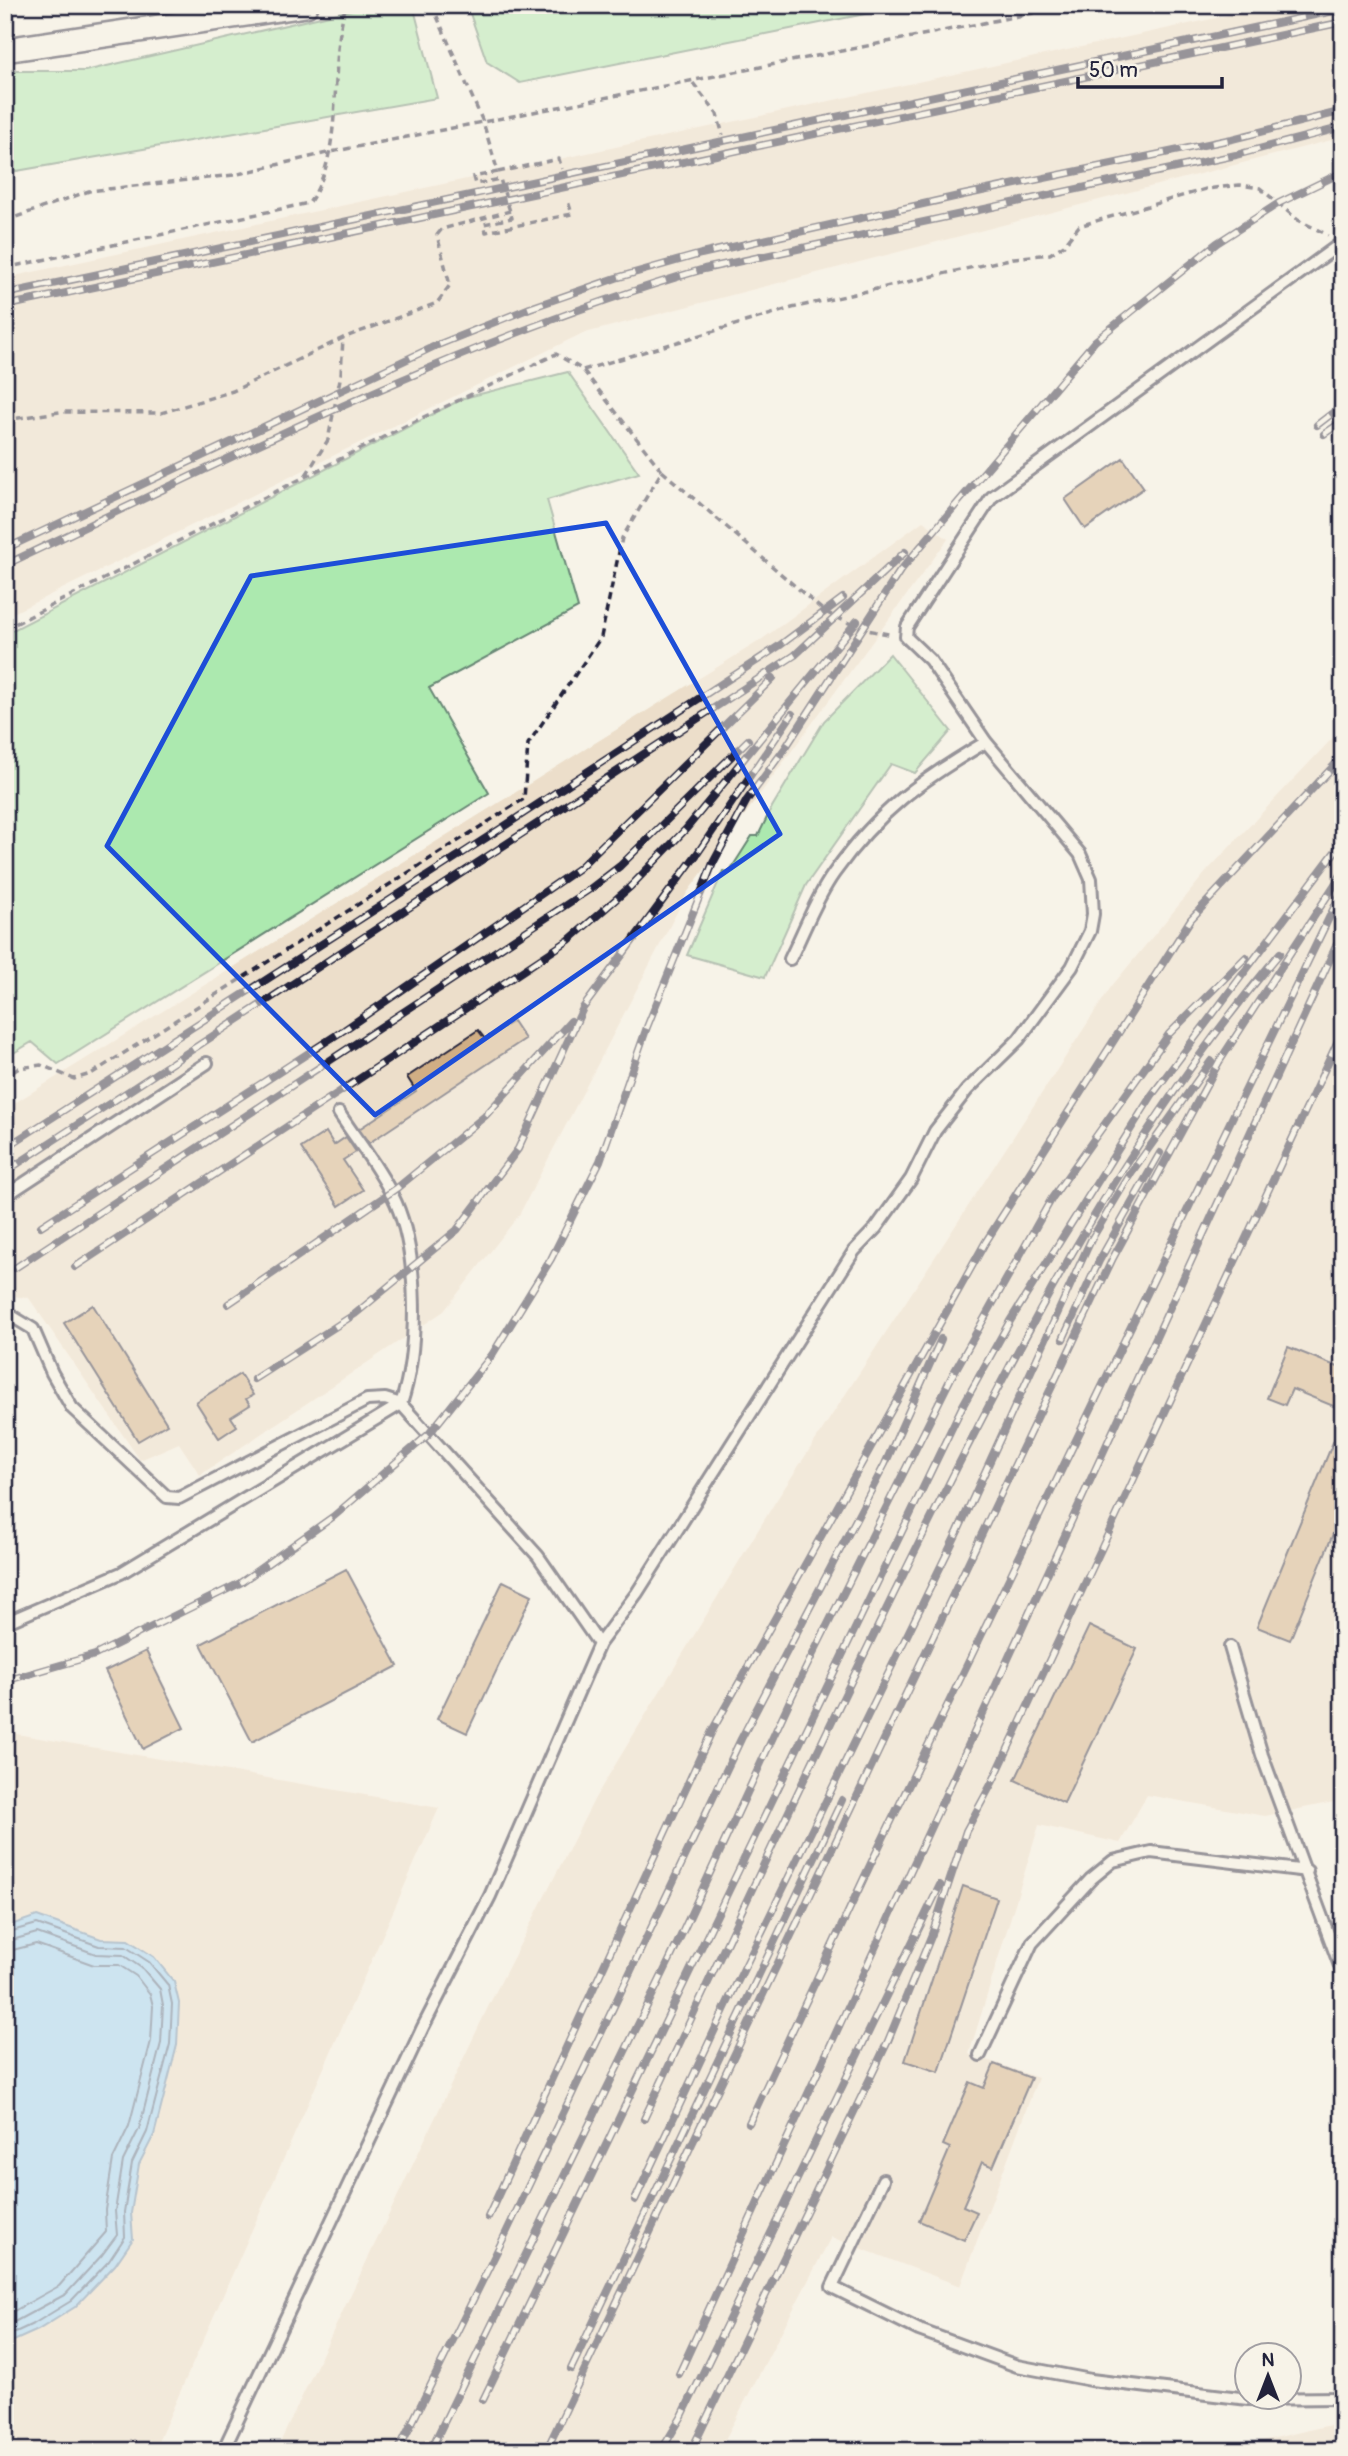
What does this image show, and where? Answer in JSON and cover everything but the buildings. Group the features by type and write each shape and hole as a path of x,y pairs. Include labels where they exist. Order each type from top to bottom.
{"street":[{"path":"5,50 306,5"}],"lane":[{"path":"223,2451 423,2027 490,1896 598,1644 637,1593 854,1251 876,1228 911,1179 935,1131 967,1090 1019,1039 1072,967 1090,931 1093,914 1091,879 1086,864 986,742 930,660 906,637 907,627 992,497 1343,242"},
{"path":"790,959 833,875 885,810 928,776 986,742"},
{"path":"5,1196 207,1063"},
{"path":"5,1623 121,1573 401,1404 408,1384 413,1344 408,1242 396,1203 339,1112"},
{"path":"5,1312 33,1329 52,1373 72,1408 167,1497 179,1498 367,1400 385,1399 401,1404 538,1556 598,1644"},
{"path":"1230,1647 1262,1755 1343,1974"},
{"path":"980,2055 1032,1943 1066,1905 1113,1861 1151,1852 1307,1871"},
{"path":"883,2180 832,2287 919,2330 1017,2366 1091,2380 1248,2399 1343,2398"}],"path":[{"path":"5,268 303,206 314,196 331,152 338,32 346,5"},
{"path":"432,5 483,122 498,172"},
{"path":"5,221 89,191 234,174 331,152 692,83 1074,5"},
{"path":"692,83 718,114 723,135"},
{"path":"562,169 559,159 473,177 475,184 500,179 512,218 484,224 486,232 572,214 568,201"},
{"path":"583,370 793,308 1013,258 1050,254 1064,244 1079,226 1206,188 1240,185 1260,188 1298,220 1322,234 1332,235"},
{"path":"5,420 60,412 161,413 233,390 343,338 437,303 450,285 437,235 442,229 510,211"},
{"path":"305,477 328,440 341,374 343,338"},
{"path":"5,629 556,354 583,370 662,471 825,612 862,629 906,637"},
{"path":"5,1077 19,1068 41,1065 74,1079 91,1074 524,799 528,744 601,637 622,538 662,471"}],"highlighted area":[{"path":"606,523 780,834 375,1115 107,846 251,576"}],"shaded area":[{"path":"1277,5 1343,5 1343,137 581,334 5,617 5,278"},
{"path":"923,521 948,539 687,893 519,1215 444,1311 200,1475 179,1443 140,1460 29,1298 5,1295 5,1109 761,640"},
{"path":"1343,727 1343,1800 1265,1816 1147,1795 1120,1843 1039,1825 969,2054 1038,2078 960,2286 831,2237 719,2451 276,2451 489,2005 595,1798 774,1504 1111,987 1207,871"},
{"path":"5,1732 439,1808 154,2451 5,2451"},
{"path":"1343,2422 1343,2451 1220,2451"}],"green space":[{"path":"373,5 413,5 437,98 5,173 5,71 85,71"},
{"path":"467,5 910,5 520,83 487,62"},
{"path":"568,372 639,473 547,500 578,608 429,688 489,793 58,1064 32,1042 5,1058 5,634 464,398"},
{"path":"890,654 951,731 915,773 891,764 806,885 765,977 687,955 723,871 729,872 752,836 758,836 772,807 824,721"}],"water":[{"path":"37,1916 101,1939 128,1940 154,1957 174,1982 179,2003 177,2045 154,2135 139,2164 131,2213 133,2239 115,2265 75,2307 38,2330 5,2345 5,1927"}],"railway":[{"path":"5,294 1343,9"},
{"path":"5,306 1343,22"},
{"path":"5,549 435,346 530,308 616,278 701,254 963,195 1232,139 1343,111"},
{"path":"5,565 349,403 524,330 614,298 704,269 1236,155 1343,127"},
{"path":"5,1681 95,1655 240,1583 334,1516 429,1434 492,1355 551,1259 600,1161 647,1027 713,863 747,800 786,747 900,571 1095,341 1217,243 1279,203 1343,172"},
{"path":"1317,425 1343,405"},
{"path":"1324,434 1343,421"},
{"path":"5,1172 795,655 905,552"},
{"path":"5,1148 779,646 843,598"},
{"path":"75,1267 569,940 630,887 686,829 857,621"},
{"path":"41,1226 344,1030 579,868 773,678"},
{"path":"254,1379 355,1314 457,1230 518,1149 583,1008 697,854 792,714"},
{"path":"15,1268 590,889 620,866 748,740"},
{"path":"488,2217 712,1731 985,1243 1191,919 1343,756"},
{"path":"483,2400 962,1407 1010,1321 1152,1095 1343,841"},
{"path":"546,2451 1113,1258 1219,1062 1343,872"},
{"path":"749,2123 872,1861 1343,889"},
{"path":"679,2374 1343,931"},
{"path":"644,2119 891,1601 965,1451 1044,1302 1130,1157 1177,1087 1280,953"},
{"path":"430,2451 671,1957 792,1696 952,1376 1052,1198 1169,1034 1246,957"},
{"path":"228,1304 397,1188 485,1116 571,1021"},
{"path":"691,2451 888,2041 932,1934 966,1831 993,1781 1343,1030"},
{"path":"635,2200 732,1993 958,1531 1091,1240 1131,1173 1211,1061"},
{"path":"1063,1339 1099,1261 1160,1153"},
{"path":"398,2451 506,2233 741,1739 885,1464 941,1339"},
{"path":"571,2369 842,1800"},
{"path":"661,2451 682,2416 940,1885"}]}
